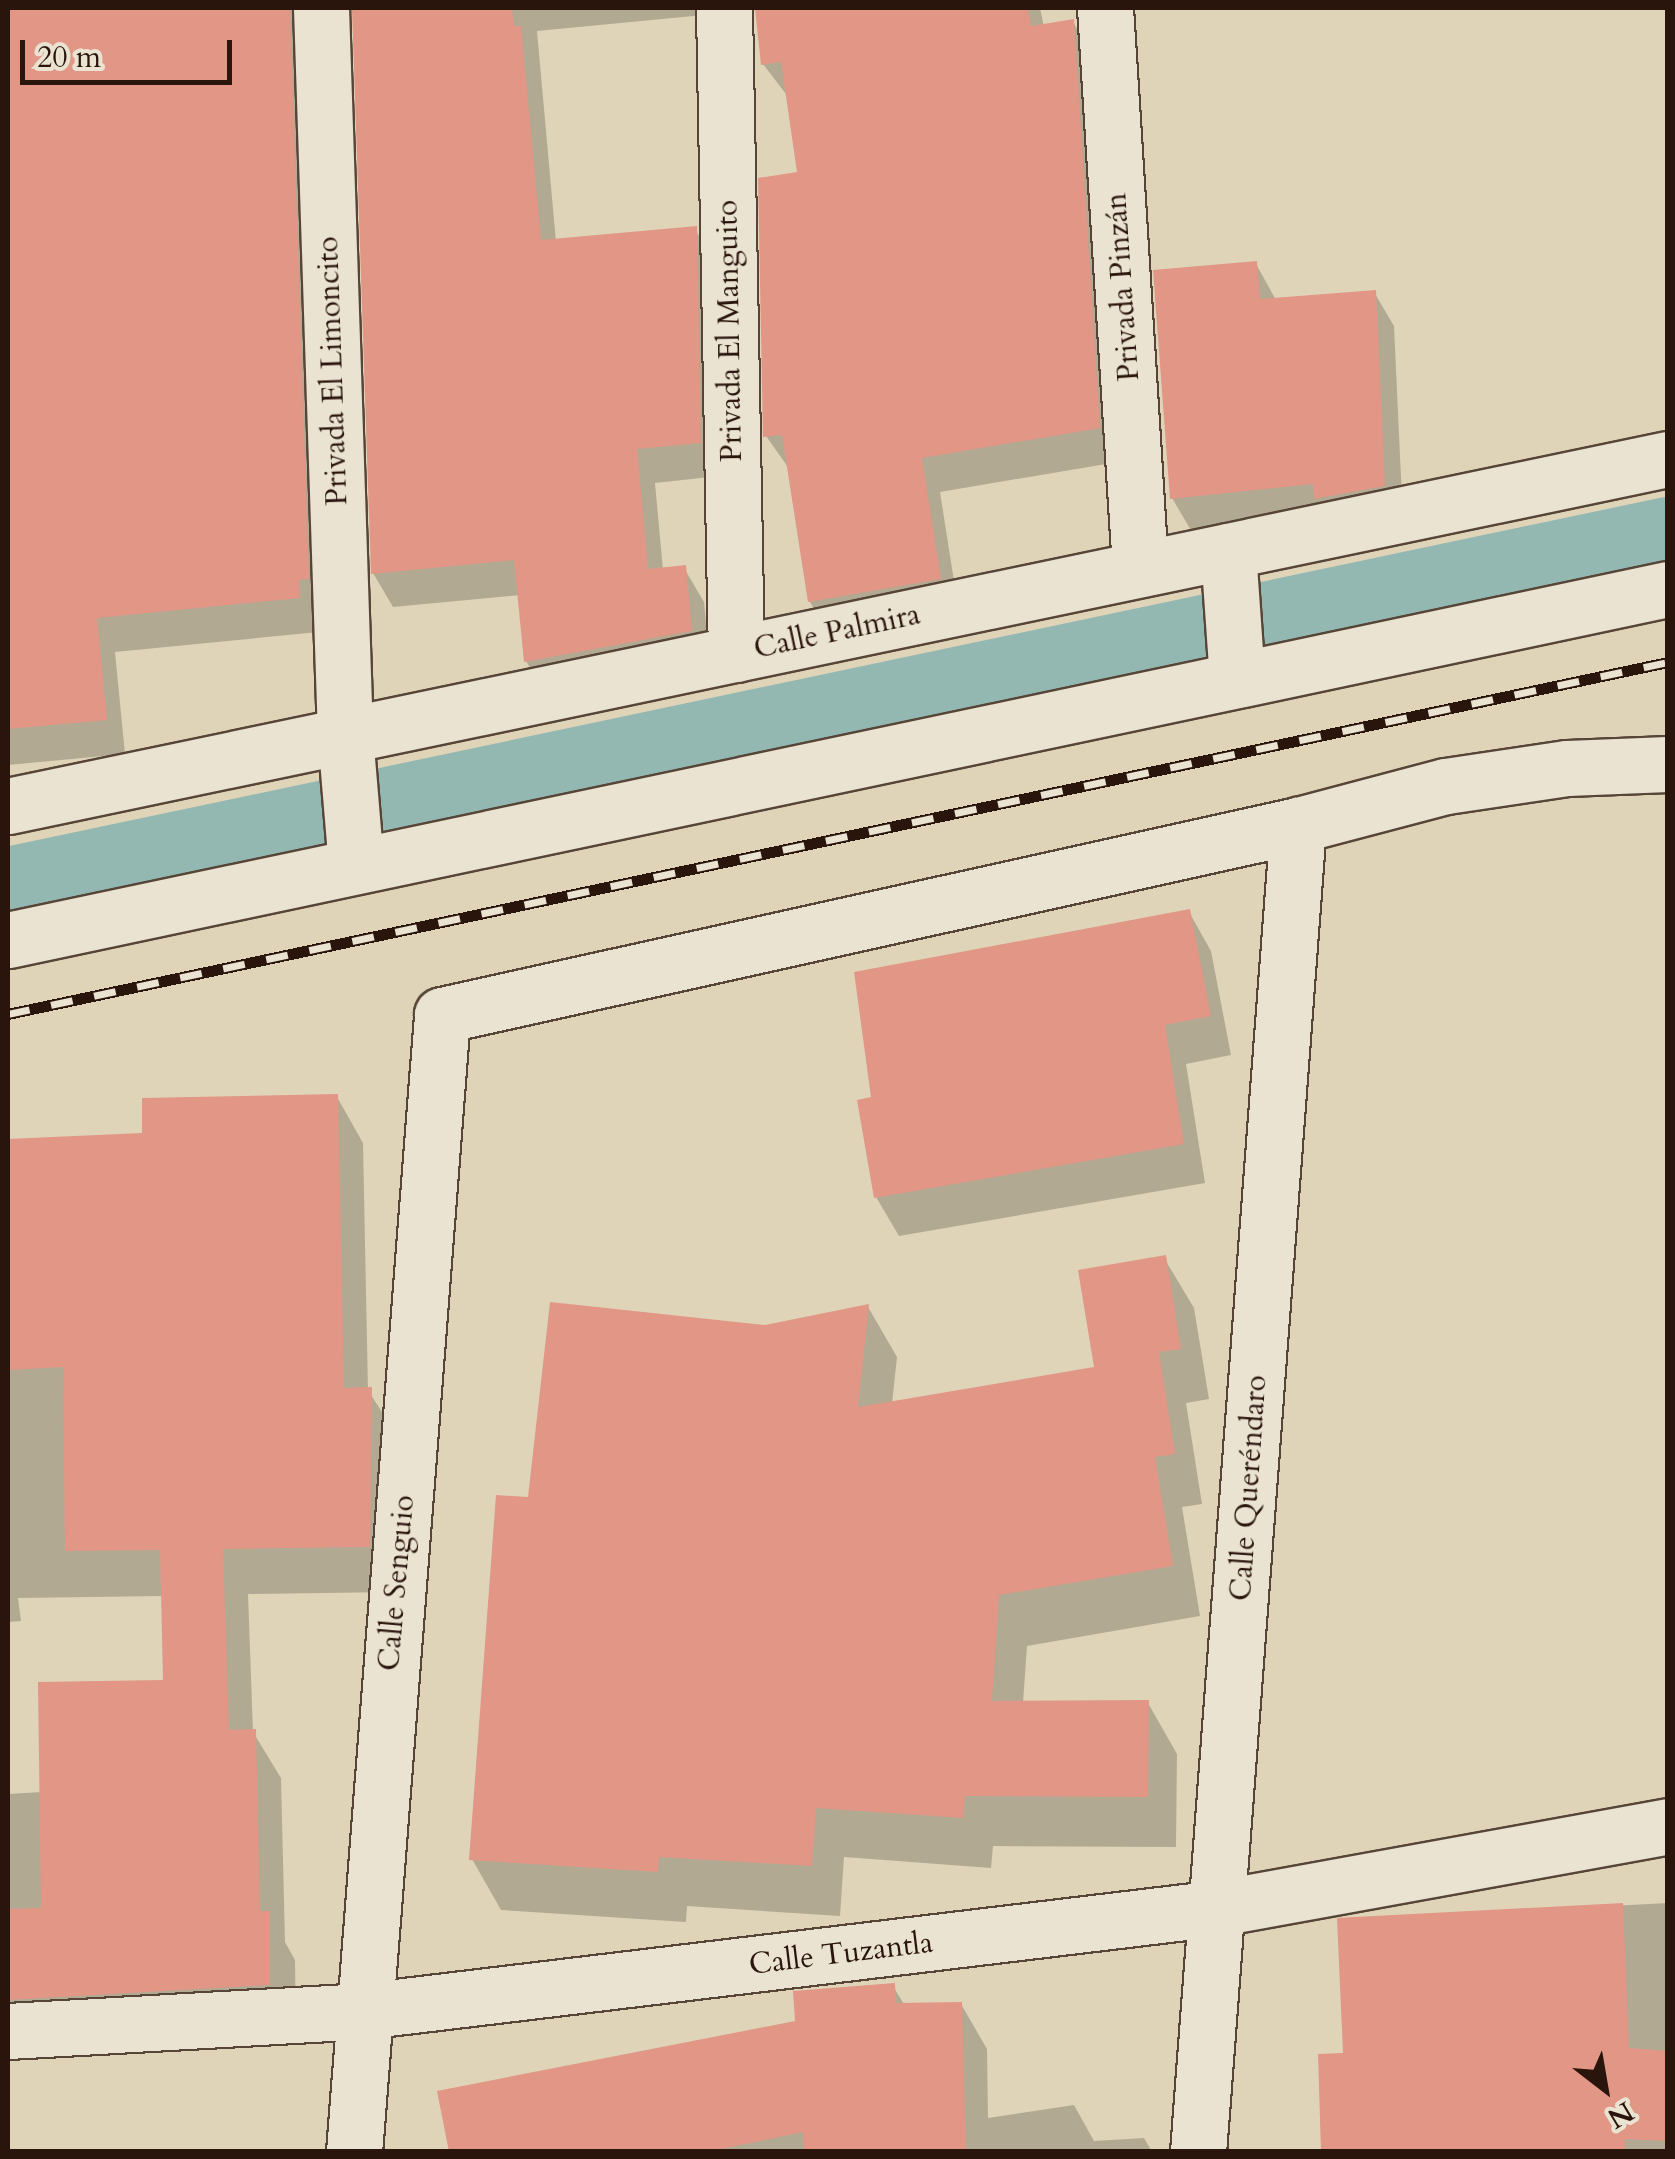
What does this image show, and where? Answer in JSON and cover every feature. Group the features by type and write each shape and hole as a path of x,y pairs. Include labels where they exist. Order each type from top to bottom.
{"street":[{"name":"Privada El Limoncito","path":"321,8 345,739 356,861"},
{"name":"Privada El Manguito","path":"724,8 736,654"},
{"name":"Privada Pinzán","path":"1105,8 1140,567"},
{"name":"Calle Palmira","path":"8,806 345,739 1140,567 1229,555 1668,459"},
{"path":"1229,555 1237,677"},
{"path":"8,940 356,861 1668,589"},
{"path":"1298,825 1446,786 1567,768 1668,764"},
{"name":"Calle Senguio","path":"354,2152 442,1015 1298,825"},
{"name":"Calle Queréndaro","path":"1198,2152 1298,825"},
{"name":"Calle Tuzantla","path":"8,2031 363,2012 1218,1908 1668,1826"}],"building":[{"path":"8,8 290,8 309,579 299,580 300,598 97,618 107,720 8,729"},
{"path":"352,8 512,8 514,26 521,26 541,240 697,226 701,443 637,449 648,569 686,565 692,631 524,662 514,560 371,574"},
{"path":"755,8 1028,8 1031,26 1074,19 1100,428 922,458 941,579 808,602 782,435 763,437 758,178 797,172 781,62 761,65"},
{"path":"1257,261 1260,299 1376,290 1385,486 1314,499 1313,484 1170,499 1153,270"},
{"path":"1190,909 1211,1016 1165,1025 1184,1144 874,1198 857,1100 871,1097 854,972"},
{"path":"338,1094 344,1388 372,1387 370,1547 223,1549 229,1730 256,1729 260,1911 270,1911 270,1985 8,2000 8,1909 41,1908 38,1682 163,1680 160,1550 65,1551 63,1367 8,1370 8,1139 142,1133 142,1098"},
{"path":"1166,1255 1181,1349 1159,1352 1175,1454 1155,1457 1173,1566 999,1595 992,1701 1149,1700 1148,1797 965,1796 963,1818 816,1808 812,1866 659,1857 658,1872 469,1860 496,1495 528,1497 550,1302 765,1325 869,1304 858,1407 1094,1367 1078,1270"},
{"path":"1623,1903 1629,2048 1668,2051 1668,2141 1625,2139 1625,2152 1321,2152 1318,2054 1343,2053 1337,1918"},
{"path":"895,1983 896,2003 962,2002 966,2152 804,2152 803,2132 707,2152 449,2152 437,2091 795,2021 793,1991"}],"waterway":[{"path":"8,884 1668,534"}],"railway":[{"path":"8,1014 1668,662"}]}
